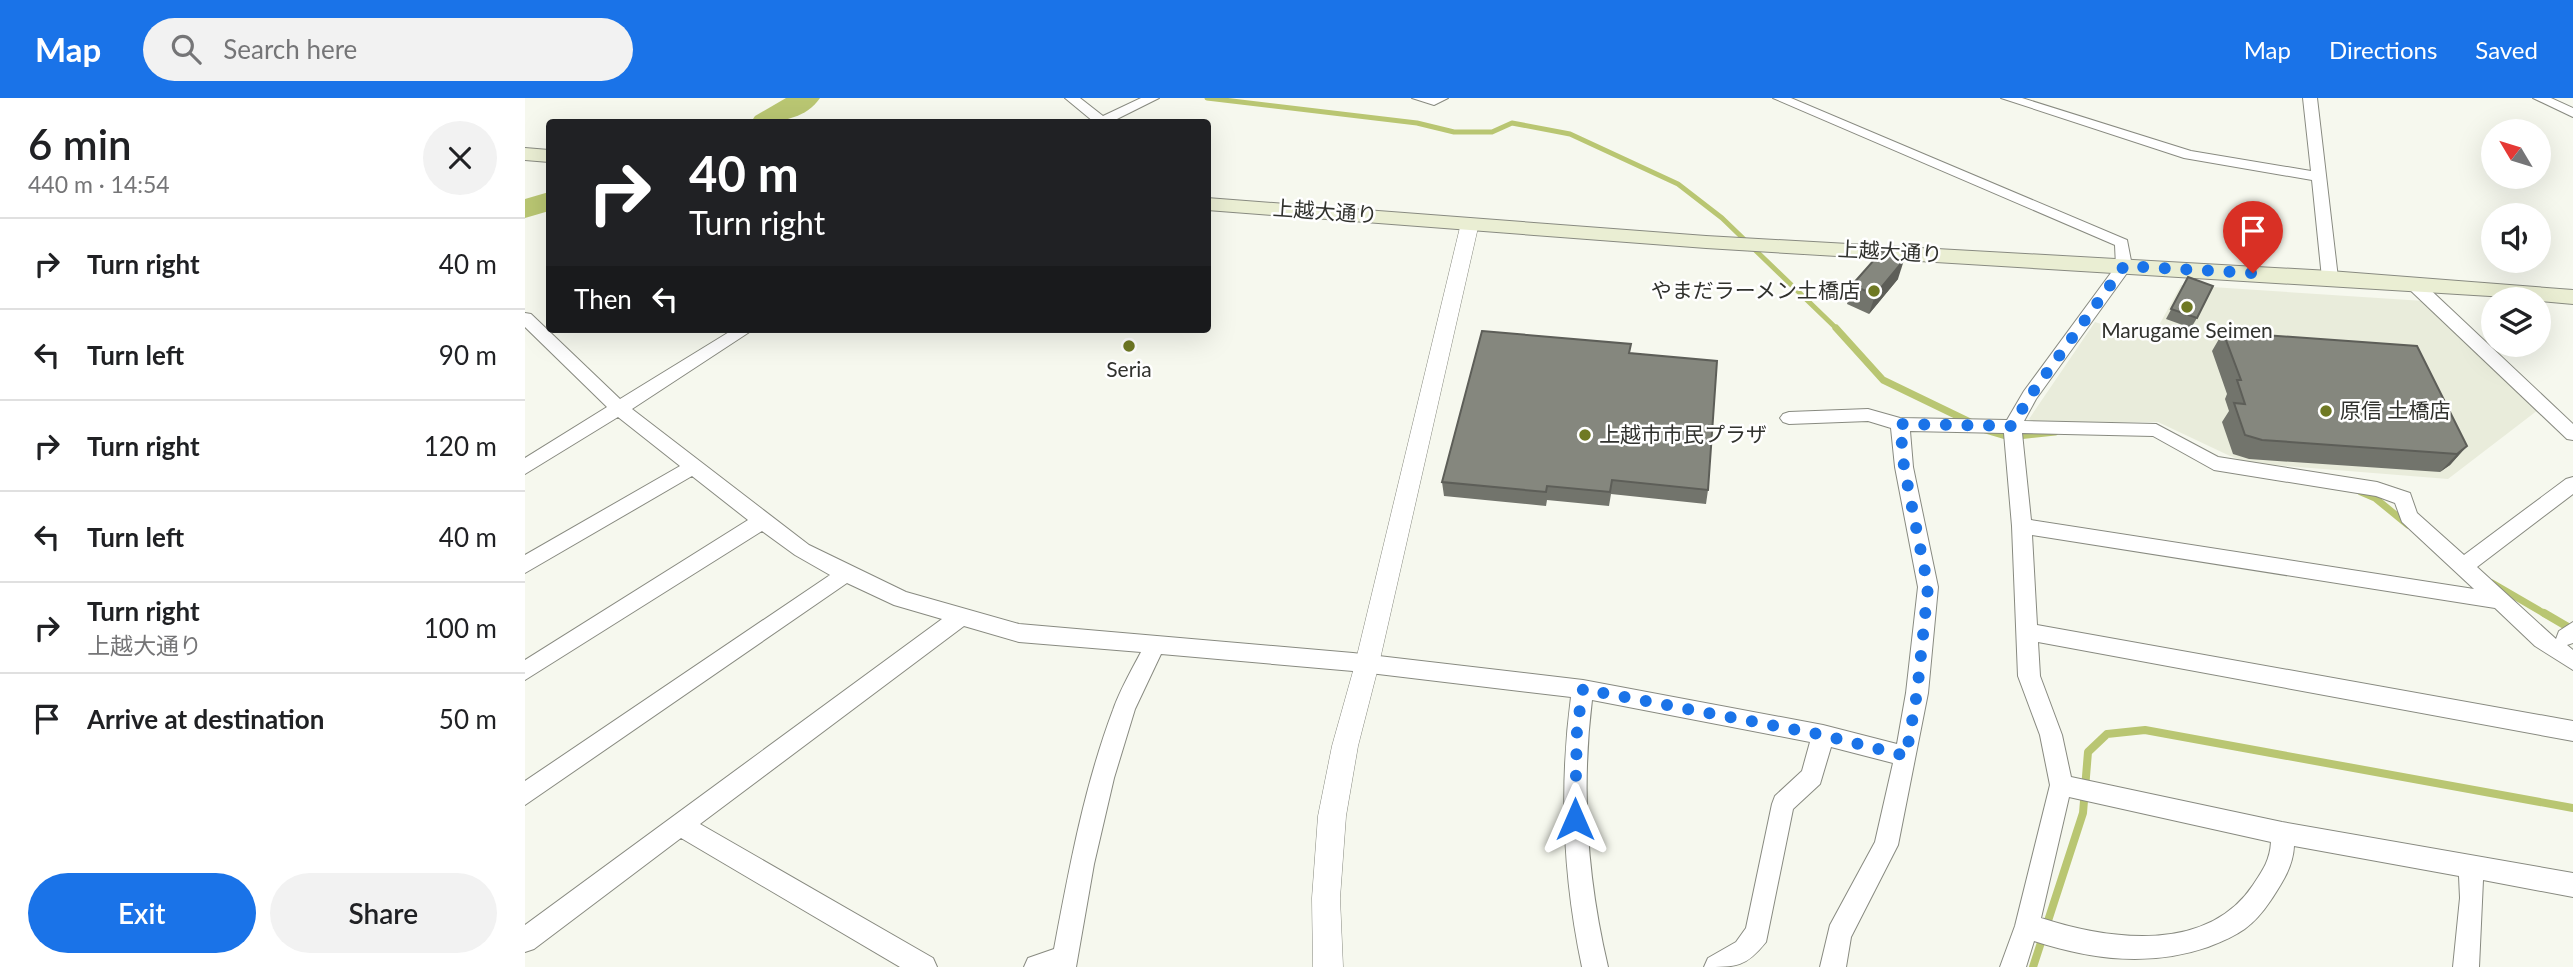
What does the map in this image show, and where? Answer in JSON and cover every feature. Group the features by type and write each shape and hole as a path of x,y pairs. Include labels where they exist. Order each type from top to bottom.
{"main road":[{"path":"525,154 546,156"},
{"name":"上越大通り","path":"1211,204 1706,242 2330,278 2573,297"}],"street":[{"path":"1072,98 1098,119"},
{"path":"1108,119 1152,98"},
{"path":"1419,98 1434,101 1441,98"},
{"path":"1780,98 2122,243 2124,266 2030,396 2012,426 2022,526 2029,676 2051,735 2061,785 2027,926 2013,967"},
{"path":"2008,98 2189,155 2318,177"},
{"path":"2310,98 2330,278"},
{"path":"2540,98 2573,113"},
{"path":"1328,967 1326,898 1332,816 1345,746 1367,664 1470,223"},
{"path":"2415,285 2573,434"},
{"path":"525,318 619,408 762,521 802,550 846,575 901,599 1019,633 1367,664 1583,689 1823,735 1906,756"},
{"path":"525,467 739,333"},
{"path":"1789,418 1868,415 1900,424 2156,430 2214,463 2378,489 2403,498 2409,517 2542,640 2573,661"},
{"path":"1833,967 1839,934 1886,845 1917,693 1928,587 1904,467 1900,424"},
{"path":"525,565 693,467"},
{"path":"2463,567 2573,484"},
{"path":"525,671 762,521"},
{"path":"2022,526 2501,601"},
{"path":"525,794 846,575"},
{"path":"525,940 960,617"},
{"path":"2025,631 2573,731"},
{"path":"1037,967 1064,962 1082,864 1103,778 1123,709 1154,646"},
{"path":"1583,689 1574,770 1575,832 1577,869 1595,967"},
{"path":"1717,967 1745,951 1756,933 1783,804 1812,777 1823,735"},
{"path":"2061,785 2283,832 2573,885"},
{"path":"680,825 924,967"},
{"path":"2027,926 2076,943 2117,949 2153,950 2190,943 2247,915 2277,870 2284,852 2283,832"},
{"path":"2466,967 2472,898 2470,866"}],"shaded area":[{"path":"2181,285 2424,301 2538,410 2448,479 2250,463 2158,422 2033,422 2029,419 2095,322 2151,340"}],"building":[{"path":"1882,251 1904,260 1875,295 1852,285"},
{"name":"Marugame Seimen","path":"2188,277 2213,286 2197,318 2171,309"},
{"name":"上越市市民プラザ","path":"1482,331 1631,344 1629,353 1717,361 1708,490 1612,480 1610,492 1547,486 1546,492 1442,482"},
{"name":"原信 土橋店","path":"2223,332 2417,346 2467,446 2457,454 2262,440 2245,435 2234,403 2245,404 2237,380 2241,380"}],"waterway":[{"path":"770,119 806,98"},
{"path":"1207,98 1417,123 1454,132 1492,132 1512,123 1570,134 1678,184 1722,218 1836,329"},
{"path":"525,209 546,202"},
{"path":"1836,329 1883,380 1972,423"},
{"path":"1982,429 2009,437 2055,432"},
{"path":"2361,492 2375,498 2408,525"},
{"path":"2492,583 2547,615"},
{"path":"2544,613 2573,630"},
{"path":"2033,967 2083,813 2088,752 2107,734 2145,730 2573,808"}],"place":[{"name":"やまだラーメン土橋店","path":"1874,291"},
{"name":"Marugame Seimen","path":"2187,307"},
{"name":"Seria","path":"1129,346"},
{"name":"原信 土橋店","path":"2326,411"},
{"name":"上越市市民プラザ","path":"1585,435"}],"route":[{"path":"1575,819 1574,770 1583,689 1823,735 1906,756 1917,693 1928,587 1904,467 1900,424 2012,426 2030,396 2124,266 2253,273"}]}
